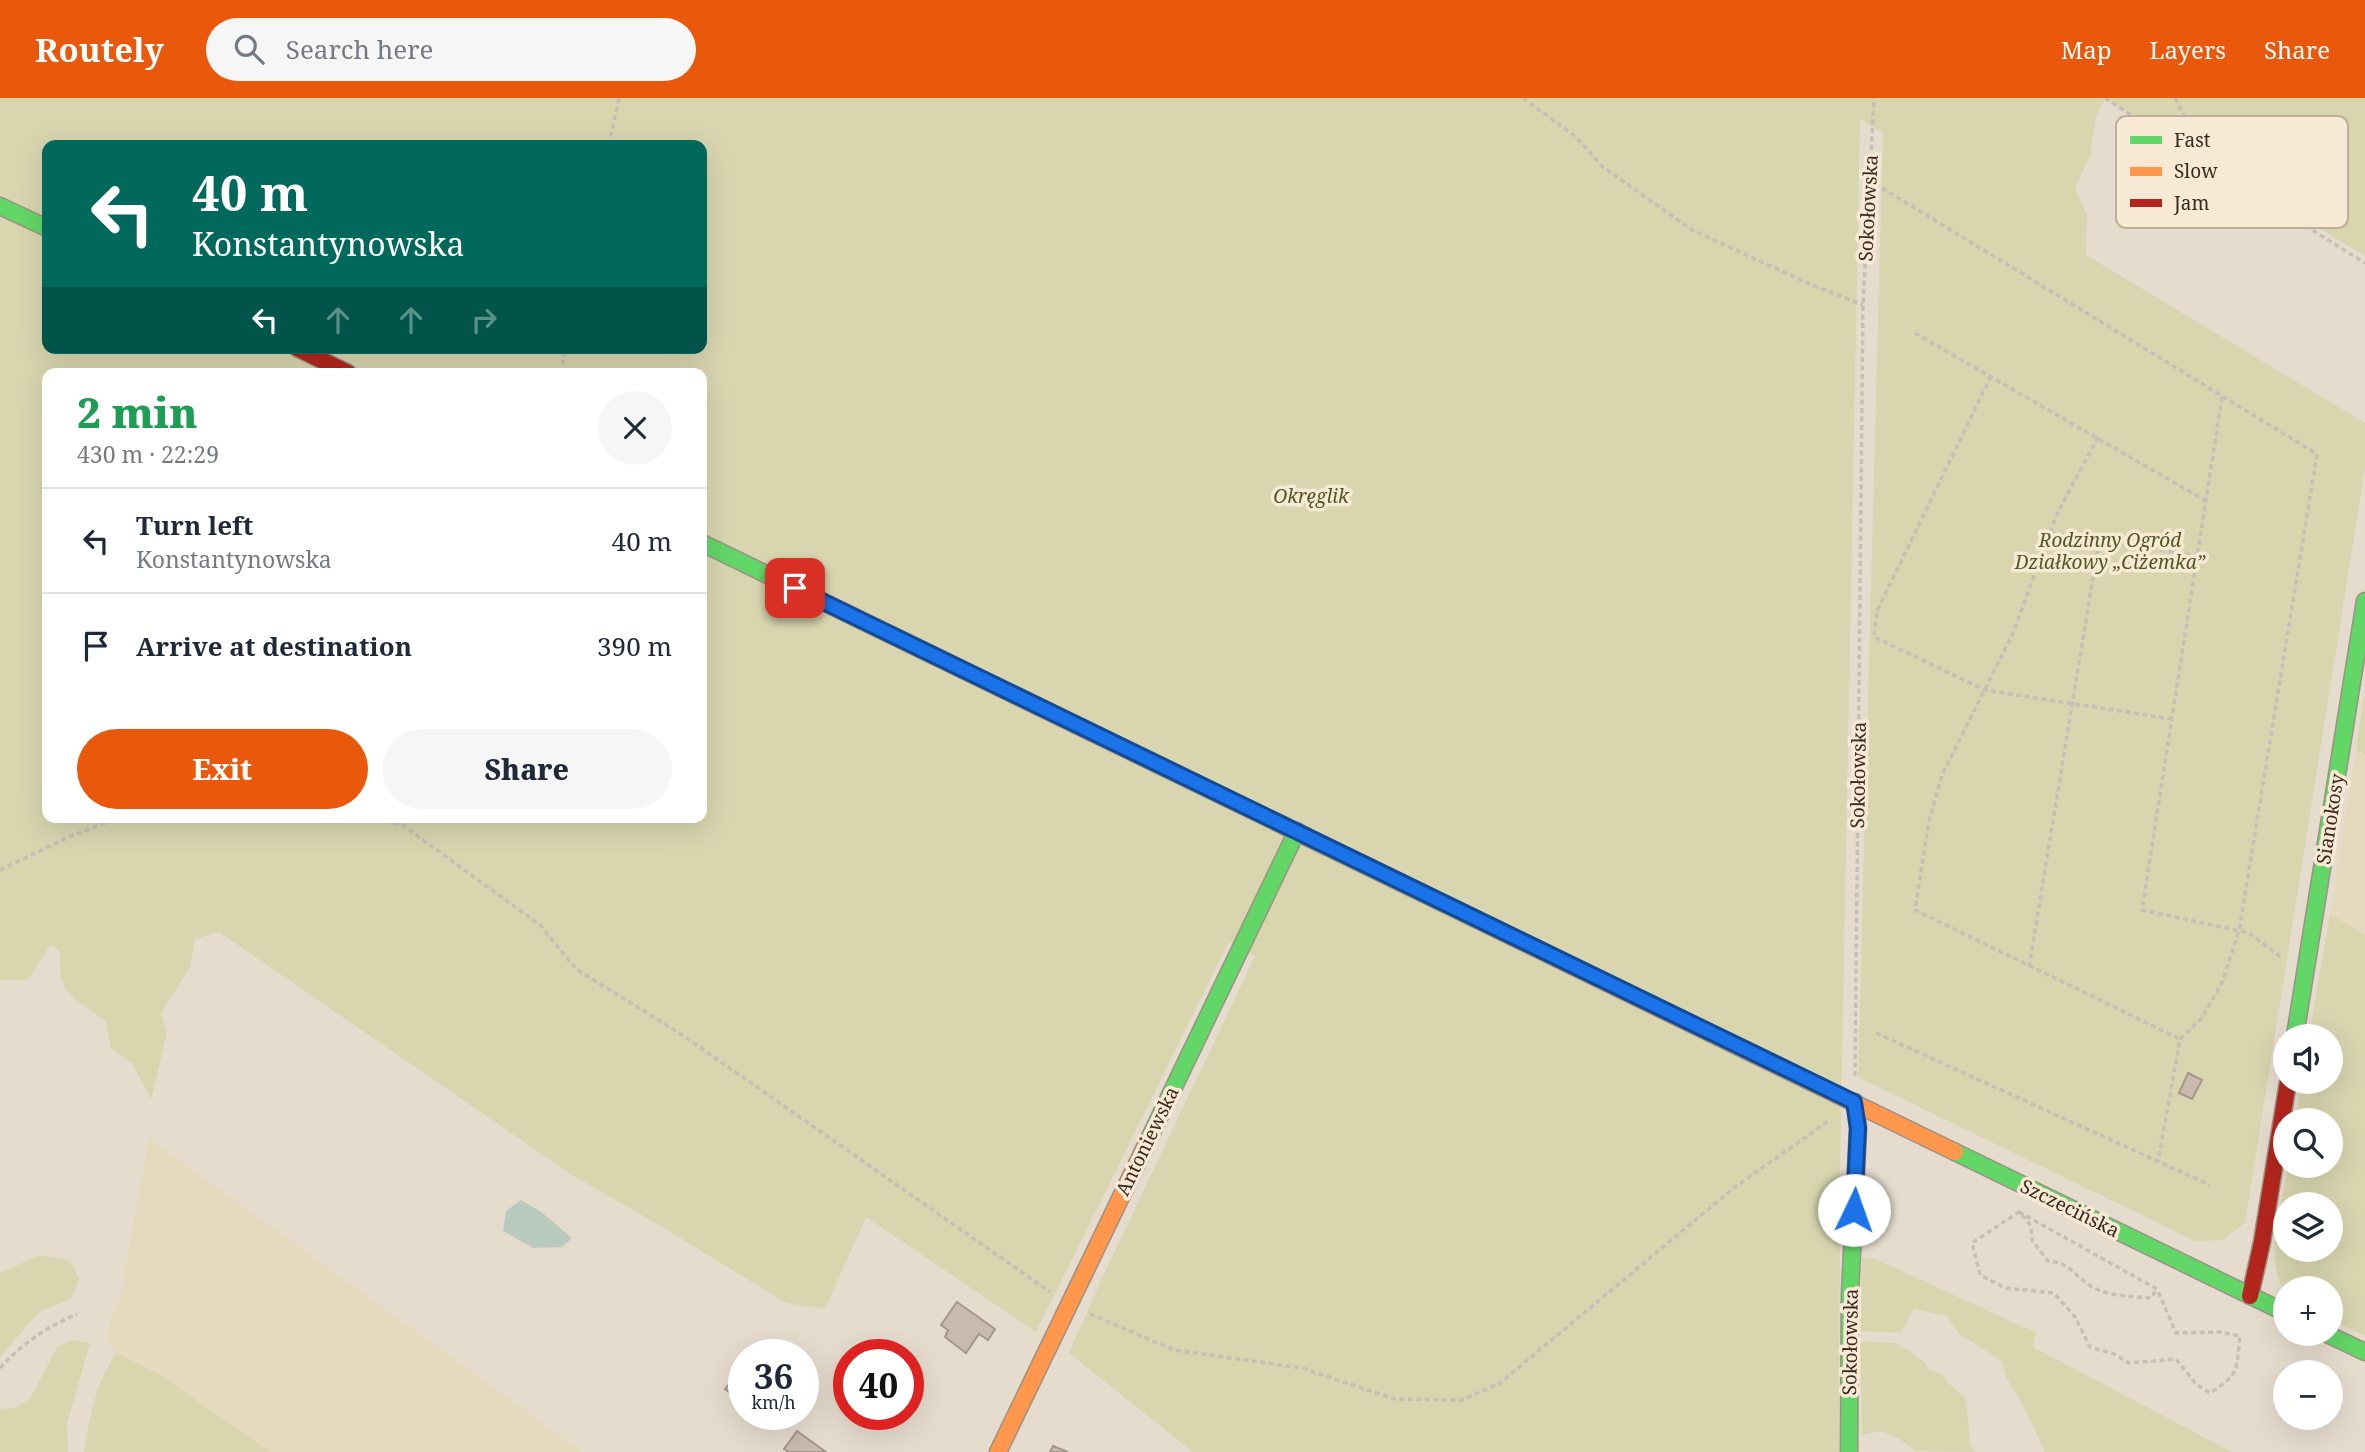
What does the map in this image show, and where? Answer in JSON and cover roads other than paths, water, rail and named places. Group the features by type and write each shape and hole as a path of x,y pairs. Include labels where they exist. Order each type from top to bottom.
{"main road":[{"path":"0,206 42,226"},
{"path":"309,354 338,368"},
{"name":"Szczecińska","path":"707,545 2273,1307"},
{"name":"Sianokosy","path":"2297,1024 2365,601"},
{"name":"Antoniewska","path":"998,1452 1297,831"},
{"path":"2250,1296 2261,1249 2286,1094"},
{"name":"Sokołowska","path":"1849,1452 1850,1293 1858,1128 1854,1102"},
{"path":"2343,1342 2365,1352"}],"park label":[{"name":"Okręglik","path":"1311,496"},
{"name":"Rodzinny Ogród Działkowy „Ciżemka”","path":"2110,551"}]}
